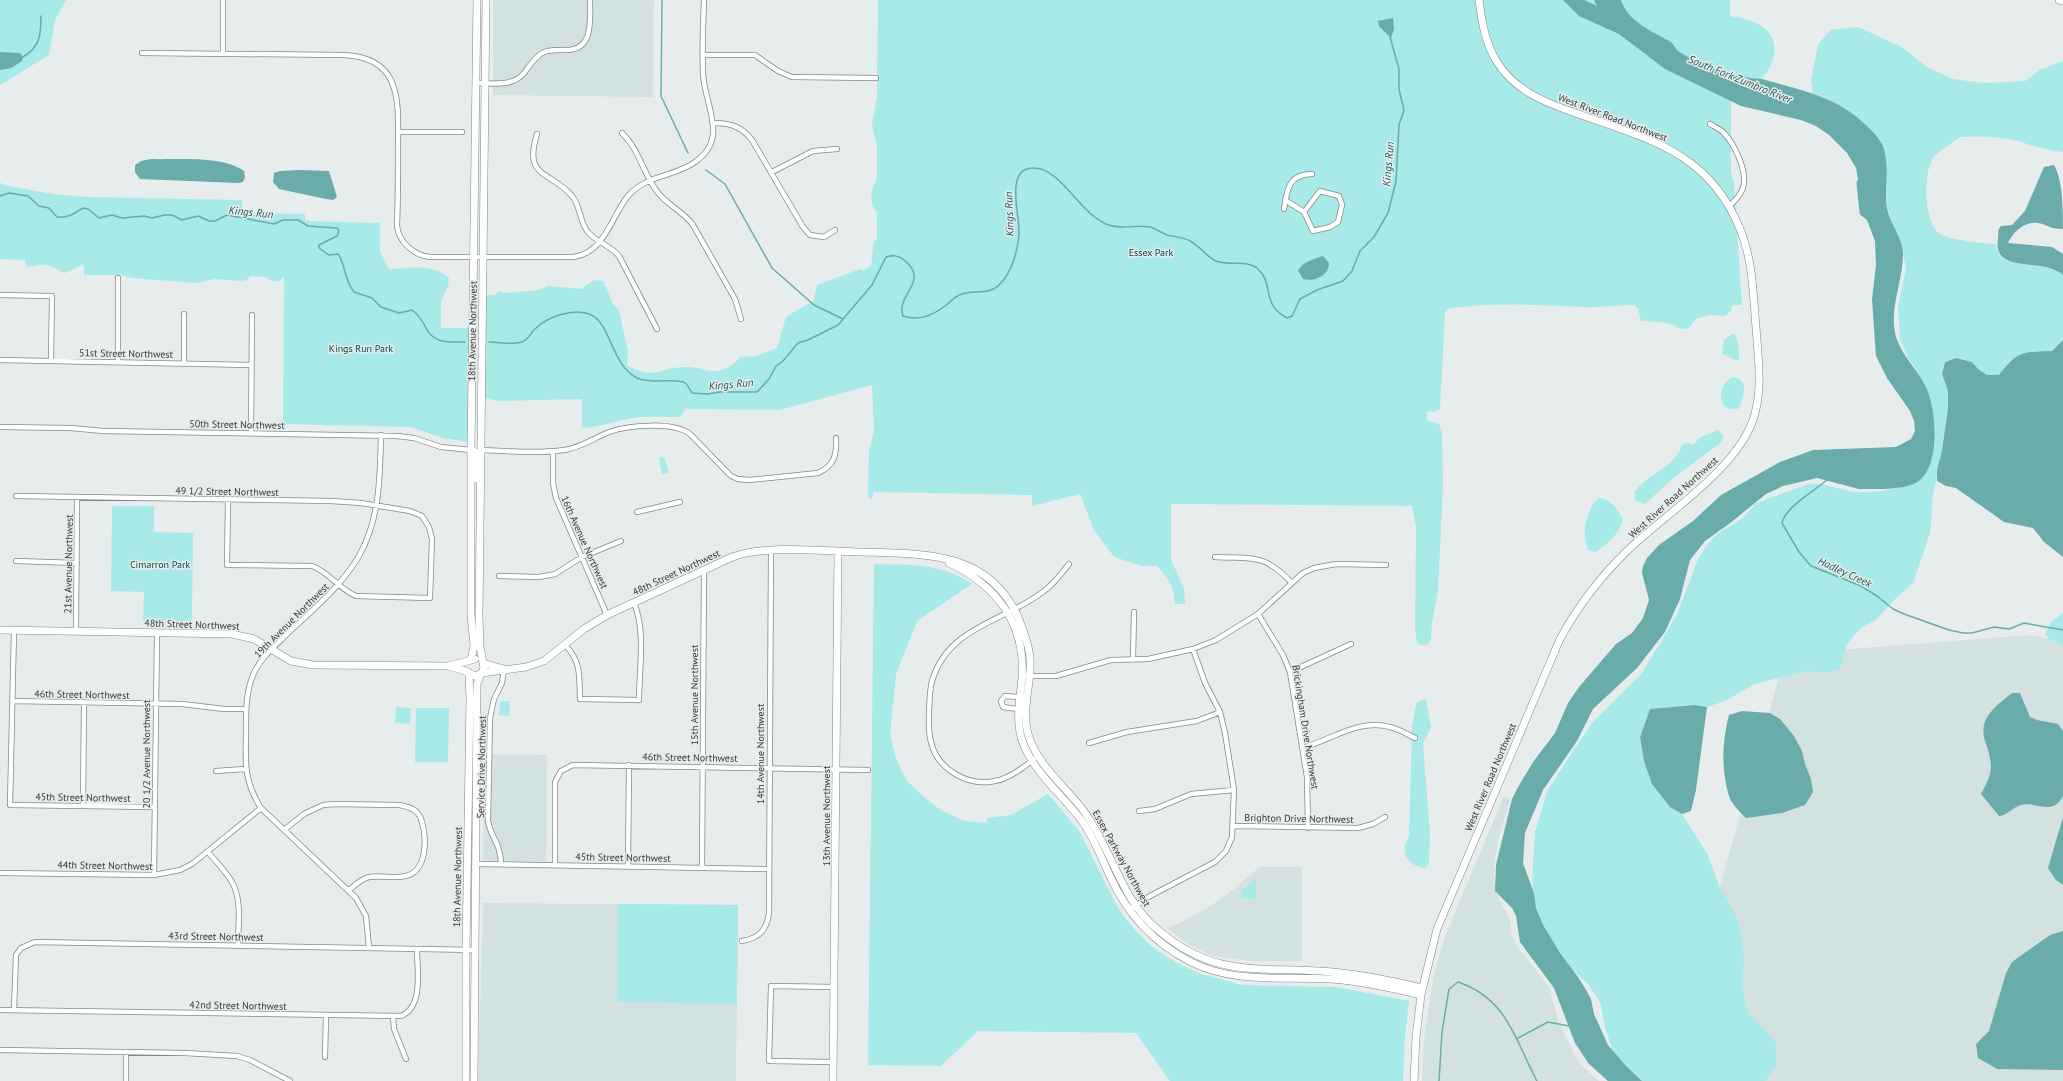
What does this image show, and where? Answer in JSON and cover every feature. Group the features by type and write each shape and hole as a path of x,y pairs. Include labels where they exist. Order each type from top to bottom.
{"main road":[{"name":"18th Avenue Northwest","path":"466,1081 467,836 470,699 469,672 467,666 474,646 471,615 471,450 477,0"},
{"name":"18th Avenue Northwest","path":"474,1081 477,864 477,684 484,668 479,617 486,0"},
{"name":"West River Road Northwest","path":"1414,1081 1416,1037 1422,992 1431,950 1448,902 1552,657 1568,625 1589,593 1614,564 1728,461 1743,440 1753,419 1759,394 1751,272 1745,241 1730,206 1702,172 1666,147 1544,102 1521,88 1502,69 1489,49 1484,31 1479,0"},
{"path":"2059,0 2063,1"},
{"path":"471,450 475,453 477,480 481,491"},
{"name":"48th Street Northwest","path":"482,673 537,664 550,657 584,629 607,615 742,554 771,551 874,552"},
{"name":"13th Avenue Northwest","path":"833,1081 838,552"},
{"name":"Essex Parkway Northwest","path":"874,552 936,556 962,569 983,582 1011,610 1030,654 1030,676 1026,713 1027,730 1035,759"},
{"name":"Essex Parkway Northwest","path":"1011,610 1013,624 1021,653 1022,676 1018,709 1020,736 1035,759 1084,823 1097,846 1117,892 1132,907 1148,932 1161,944 1194,963 1218,972 1253,978 1341,980 1422,992"},
{"name":"48th Street Northwest","path":"0,630 239,635 254,639 291,661 313,666 448,666 470,661"},
{"path":"470,661 478,659 483,663"},
{"name":"48th Street Northwest","path":"483,663 504,669"},
{"name":"48th Street Northwest","path":"448,666 469,672"},
{"path":"469,672 475,676 482,673"},
{"path":"467,836 471,842 473,858 477,864"}],"street":[{"path":"222,0 223,54"},
{"path":"477,83 515,81 541,53 551,50 571,50 579,47 586,39 590,31 590,0"},
{"path":"142,52 356,56 372,60 385,71 395,87 398,101 398,226 400,237 408,247 419,255 430,256 574,257 588,254 600,241 628,196 637,187 650,180 683,168 699,159 709,148 714,123 705,87 703,55 704,0"},
{"path":"703,55 755,55 778,71 792,77 876,78"},
{"path":"714,123 732,125 746,133 772,172 803,227 810,235 824,237 835,230"},
{"path":"1710,124 1723,133 1728,139 1740,162 1743,173 1743,188 1738,198 1730,206"},
{"path":"398,132 462,132"},
{"path":"622,133 634,147 650,180 659,194 684,214 694,225 735,299 741,319"},
{"path":"537,134 532,154 534,163 548,178 571,194 577,203 587,230 600,241 612,248 623,262 657,329"},
{"path":"772,172 807,152 821,149 838,150"},
{"path":"1284,209 1285,200 1291,182 1296,177 1312,174"},
{"path":"1285,200 1304,212 1312,231 1330,227 1338,222 1342,205 1339,196 1320,191 1304,212"},
{"path":"118,278 118,362"},
{"path":"0,295 52,296 51,360"},
{"path":"184,314 184,363"},
{"path":"251,433 252,315"},
{"name":"51st Street Northwest","path":"0,360 251,365"},
{"name":"50th Street Northwest","path":"0,427 381,435 409,437 441,447 471,450"},
{"path":"481,450 553,451 571,449 617,430 637,427 676,427 687,431 692,435 731,476 738,479 749,480 818,473 826,470 832,465 835,458 836,438"},
{"name":"19th Avenue Northwest","path":"369,948 366,916 361,905 349,890 261,808 250,790 245,769 246,709 249,689 254,673 272,649 339,584 358,557 366,542 377,506 380,482 381,435"},
{"name":"16th Avenue Northwest","path":"553,451 553,483 556,498 607,615"},
{"name":"49 1/2 Street Northwest","path":"16,496 331,501 415,512 427,522 432,539 430,598 363,597 352,594 339,584"},
{"name":"21st Avenue Northwest","path":"76,631 77,498"},
{"path":"228,500 227,565 312,566 322,571 339,584"},
{"path":"637,512 680,502"},
{"path":"499,576 549,576 561,571 582,557 621,541"},
{"name":"14th Avenue Northwest","path":"742,941 756,938 765,929 769,914 771,551"},
{"path":"1215,557 1264,561 1277,568 1291,582"},
{"path":"16,561 77,563"},
{"path":"1035,759 1006,778 995,782 968,780 954,773 940,760 932,746 930,736 930,690 933,678 942,658 964,635 1044,592 1070,564"},
{"path":"1022,676 1056,676 1111,660 1161,657 1193,649 1216,640 1258,614 1291,582 1303,573 1324,565 1386,565"},
{"name":"15th Avenue Northwest","path":"702,868 704,571"},
{"path":"565,645 577,660 580,699 639,700 640,627 639,614 634,603"},
{"path":"1133,659 1134,612"},
{"name":"Brickingham Drive Northwest","path":"1258,614 1280,648 1290,672 1307,777 1308,828"},
{"path":"13,701 14,630"},
{"name":"20 1/2 Avenue Northwest","path":"154,876 157,633"},
{"path":"1290,672 1351,644"},
{"path":"1132,907 1220,858 1229,847 1234,826 1234,790 1225,733 1220,712 1205,683 1193,649"},
{"name":"Service Drive Northwest","path":"501,864 499,847 492,835 488,820 489,728 492,705 502,683 504,669"},
{"path":"1018,709 1003,707 1001,701 1005,696 1019,697"},
{"name":"46th Street Northwest","path":"13,701 155,704 246,709"},
{"name":"45th Street Northwest","path":"13,701 10,805 155,807"},
{"path":"83,806 84,702"},
{"path":"1089,743 1127,732 1197,721 1220,712"},
{"path":"1302,748 1321,742 1358,726 1370,724 1392,727 1415,738"},
{"name":"46th Street Northwest","path":"555,865 555,788 561,771 569,766 581,764 868,770"},
{"path":"628,866 629,765"},
{"path":"216,770 245,769"},
{"path":"1139,811 1155,809 1191,794 1234,790"},
{"path":"284,830 311,810 328,804 399,805 409,807 416,811 422,824 424,852 421,863 416,870 406,876 370,877 359,881 349,890"},
{"name":"44th Street Northwest","path":"0,873 154,876 180,870 192,864 208,852 261,808"},
{"name":"Brighton Drive Northwest","path":"1234,826 1308,828 1366,827 1385,817"},
{"path":"208,852 232,882 235,889 238,909 238,945"},
{"name":"45th Street Northwest","path":"477,864 769,869"},
{"name":"43rd Street Northwest","path":"14,1010 14,966 16,955 21,948 30,943 238,945 476,950"},
{"name":"42nd Street Northwest","path":"0,1010 393,1016 408,1013 416,1000 417,949"},
{"path":"834,1062 768,1061 771,986 835,987"},
{"path":"325,1057 326,1016"},
{"path":"393,1016 394,1029 406,1058"},
{"path":"0,1050 237,1056 250,1060 290,1081"},
{"path":"126,1052 126,1081"}],"shaded area":[{"path":"493,0 654,0 653,97 493,95"},
{"path":"2029,635 2063,641 2063,1081 1755,1081 1711,918 1783,663 1825,651"},
{"path":"484,754 547,755 546,862 483,860"},
{"path":"1504,796 1510,800 1499,836 1494,865 1495,891 1510,920 1512,936 1519,949 1549,987 1558,1020 1580,1064 1599,1081 1422,1081 1424,1040 1434,973 1446,934"},
{"path":"1259,867 1302,867 1302,961 1250,961 1212,956 1186,943 1167,928 1180,923 1209,907 1234,889"},
{"path":"483,903 738,905 736,1081 478,1081"}],"green space":[{"path":"0,0 66,0 55,20 49,55 0,85"},
{"name":"Essex Park","path":"878,0 1730,0 1730,16 1751,21 1763,27 1773,39 1774,46 1773,59 1767,73 1762,79 1752,79 1731,73 1731,172 1734,183 1742,305 1732,305 1731,311 1725,316 1710,315 1696,319 1686,329 1664,322 1641,321 1638,308 1634,305 1588,307 1481,305 1447,309 1445,313 1440,409 1434,412 1427,411 1427,420 1439,424 1442,434 1443,485 1438,591 1432,622 1431,639 1428,645 1420,645 1417,642 1415,628 1416,526 1412,506 1171,504 1171,560 1184,588 1185,604 1175,604 1170,583 1157,566 1142,566 1114,557 1094,530 1080,494 1032,506 1032,495 874,492 871,500 868,496 868,488 869,451 874,431 872,385 780,410 686,409 680,417 633,418 582,428 582,399 499,401 485,398 485,295 495,295 498,291 506,293 539,290 548,286 581,289 594,280 603,281 613,304 619,310 628,352 627,365 636,370 651,373 686,367 717,371 730,366 740,357 757,356 777,348 786,317 814,300 817,285 860,269 863,271 871,266 874,241 877,240 877,212 872,205 871,196 877,179 877,147 872,124 877,97"},
{"path":"1858,27 1902,47 1928,68 1953,79 1985,83 2025,81 2040,70 2063,61 2063,152 2002,138 1984,136 1960,137 1933,158 1930,165 1926,187 1928,211 1931,221 1936,230 1942,235 1953,239 1996,244 1999,255 2005,260 2056,270 2063,275 2063,340 2052,351 2010,360 1999,375 1987,375 1978,369 1972,362 1956,358 1944,362 1942,374 1948,391 1948,408 1942,451 1933,495 1930,533 1913,583 1894,600 1877,619 1860,629 1852,638 1846,646 1841,668 1827,673 1807,671 1755,684 1725,701 1707,707 1695,705 1650,709 1640,737 1644,761 1670,807 1682,814 1708,855 1720,888 1735,913 1740,929 1744,959 1742,985 1748,1013 1776,1042 1776,1066 1765,1081 1642,1081 1617,1062 1606,1031 1600,1002 1587,983 1570,967 1552,945 1538,924 1532,880 1535,832 1547,792 1592,723 1641,674 1677,614 1698,559 1716,535 1743,518 1756,503 1809,484 1832,486 1855,492 1883,491 1911,485 1919,374 1908,358 1900,339 1898,307 1906,270 1903,252 1887,209 1885,154 1828,99 1813,94 1811,80 1818,45 1830,30"},
{"name":"Kings Run Park","path":"0,182 3,185 53,194 86,197 242,200 242,213 305,214 305,221 380,223 380,252 389,269 413,267 428,268 443,273 449,278 448,287 441,301 441,328 472,328 469,442 443,438 411,427 283,424 284,277 278,282 270,280 267,277 250,276 247,280 239,281 215,279 196,283 132,278 120,275 84,275 84,264 65,273 48,265 28,267 25,264 26,260 0,259"},
{"path":"1732,334 1735,334 1738,343 1738,361 1722,354 1724,340"},
{"path":"1733,377 1739,379 1744,384 1743,397 1738,409 1730,409 1723,405 1721,396 1722,389 1726,382"},
{"path":"1718,430 1723,435 1722,442 1676,476 1645,504 1635,500 1634,493 1639,486 1673,460 1682,445 1688,442 1693,445 1701,437"},
{"path":"664,457 669,472 662,474 659,458"},
{"path":"1598,498 1602,498 1610,502 1619,512 1623,520 1615,535 1595,552 1588,550 1585,530 1590,509"},
{"name":"Cimarron Park","path":"112,506 154,506 154,532 193,533 192,621 143,621 144,592 111,591"},
{"path":"874,564 925,566 949,572 972,584 917,621 896,674 890,735 896,759 907,781 942,811 964,821 987,823 987,818 1011,815 1048,794 1080,832 1119,910 1136,931 1151,946 1175,962 1198,973 1242,985 1336,987 1409,1001 1405,1037 1403,1081 1170,1081 1136,1033 978,1031 941,1066 868,1065"},
{"path":"2063,613 2063,646 2049,639 2045,634 2051,622"},
{"path":"1426,699 1431,728 1423,743 1430,835 1429,863 1426,868 1414,865 1410,862 1405,853 1405,848 1409,837 1412,728 1416,704 1421,700"},
{"path":"500,701 510,701 509,716 499,715"},
{"path":"396,707 411,708 410,724 395,723"},
{"path":"416,708 449,708 448,762 415,762"},
{"path":"1254,880 1256,880 1256,899 1241,898 1242,891"},
{"path":"618,904 738,905 737,1004 617,1002"}],"water":[{"path":"1563,0 1584,0 1597,6 1594,0 1621,0 1624,8 1642,26 1671,42 1677,50 1696,61 1730,74 1741,77 1762,79 1820,96 1846,109 1875,134 1883,147 1886,161 1887,209 1899,237 1903,254 1903,263 1894,317 1896,336 1903,352 1924,383 1928,392 1933,415 1934,444 1932,458 1928,470 1921,479 1911,485 1892,488 1859,489 1817,478 1783,486 1766,494 1705,541 1690,560 1680,599 1665,632 1637,668 1593,709 1577,741 1543,790 1525,833 1523,863 1534,893 1536,908 1543,925 1591,999 1594,1014 1608,1045 1626,1066 1642,1081 1608,1081 1589,1064 1575,1043 1554,988 1520,942 1516,916 1512,908 1495,891 1496,865 1512,799 1533,762 1555,733 1568,703 1579,687 1616,644 1632,633 1643,618 1649,600 1642,573 1643,566 1647,558 1659,545 1693,521 1721,495 1780,462 1813,450 1896,447 1911,439 1915,431 1914,421 1910,411 1887,378 1876,356 1872,300 1876,265 1875,241 1864,212 1856,168 1847,153 1829,135 1816,126 1801,120 1741,106 1665,69 1619,34 1579,16"},
{"path":"1393,18 1394,29 1391,38 1379,26 1378,21"},
{"path":"0,52 20,53 23,57 22,61 11,68 0,70"},
{"path":"151,159 212,160 235,166 244,171 245,177 243,182 238,183 140,179 135,172 135,165 141,161"},
{"path":"2054,165 2061,187 2063,229 2038,223 2029,224 2016,231 2008,243 2052,247 2063,254 2063,275 2054,270 2043,267 2010,261 2003,257 1998,250 1998,232 2000,227 2012,225 2025,211 2044,167"},
{"path":"280,171 329,171 337,197 333,200 279,189 273,182 274,173"},
{"path":"1323,256 1329,263 1324,275 1312,280 1303,279 1298,271 1300,268 1309,261"},
{"path":"2063,340 2063,557 2044,542 2033,528 2004,522 1956,488 1946,486 1937,481 1937,470 1942,451 1948,408 1948,391 1942,374 1945,362 1956,358 1972,362 1978,369 1987,375 1999,375 2011,361 2021,354 2052,351"},
{"path":"2012,693 2020,693 2030,717 2037,720 2058,724 2063,731 2063,796 2054,806 2044,807 2027,804 2021,805 2005,815 1999,816 1981,794 1991,768 1990,758 1983,733 1986,719 1990,713"},
{"path":"1695,705 1707,707 1696,790 1691,811 1682,814 1670,807 1652,784 1644,761 1640,737 1650,709"},
{"path":"1742,711 1770,713 1780,719 1794,736 1802,751 1811,779 1813,792 1805,805 1782,813 1746,818 1736,808 1729,796 1726,786 1723,756 1729,715"},
{"path":"2063,817 2063,885 2056,880 2048,868"},
{"path":"2063,931 2063,1070 1997,1069 1978,1058 1976,1044 1989,1031 2006,973 2012,962 2050,935"}],"waterway":[{"path":"662,0 661,96 688,153"},
{"path":"23,57 36,45 40,35 41,16"},
{"name":"Kings Run","path":"489,342 522,342 528,338 535,329 553,317 568,313 582,312 596,318 602,325 621,363 628,372 637,378 650,381 681,381 688,386 692,393 707,394 720,392 757,392 769,379 776,366 783,361 798,343 808,340 838,325 872,285 886,257 895,256 902,258 911,268 914,275 911,288 902,308 903,316 914,318 925,317 940,310 959,295 991,290 999,285 1011,268 1018,244 1019,225 1016,204 1016,184 1019,175 1025,170 1034,168 1043,170 1052,175 1087,210 1106,224 1118,227 1143,226 1153,228 1167,235 1182,238 1194,243 1216,261 1248,264 1257,268 1265,280 1273,306 1287,318 1292,316 1300,299 1317,290 1343,281 1352,271 1360,251 1374,237 1388,213 1396,181 1399,125 1404,110 1399,89 1399,69 1390,37"},
{"path":"706,170 725,184 772,268 814,305 843,319"},
{"name":"South Fork Zumbro River","path":"1861,183 1864,212 1871,217"},
{"name":"Kings Run","path":"0,196 9,193 28,196 39,206 49,208 57,217 74,214 83,208 88,209 99,218 112,215 122,218 144,216 152,218 172,215 182,220 198,216 209,221 215,221 227,215 274,224 283,220 298,220 308,226 337,228 339,231 337,236 319,245 319,248 329,255 338,254 348,282 354,292 372,298 381,307 399,313 412,310 417,314 433,337 448,342 465,342"},
{"name":"Hadley Creek","path":"1828,479 1795,505 1789,511 1782,523 1799,552 1811,566 1861,586 1877,596 1893,609 1949,630 1972,633 1994,627 2009,629 2024,623 2063,630"},
{"path":"1439,1081 1442,1032 1449,989 1458,982 1475,989 1499,1010 1516,1036 1537,1081"},
{"path":"1518,1038 1548,1022 1569,1026"}]}
